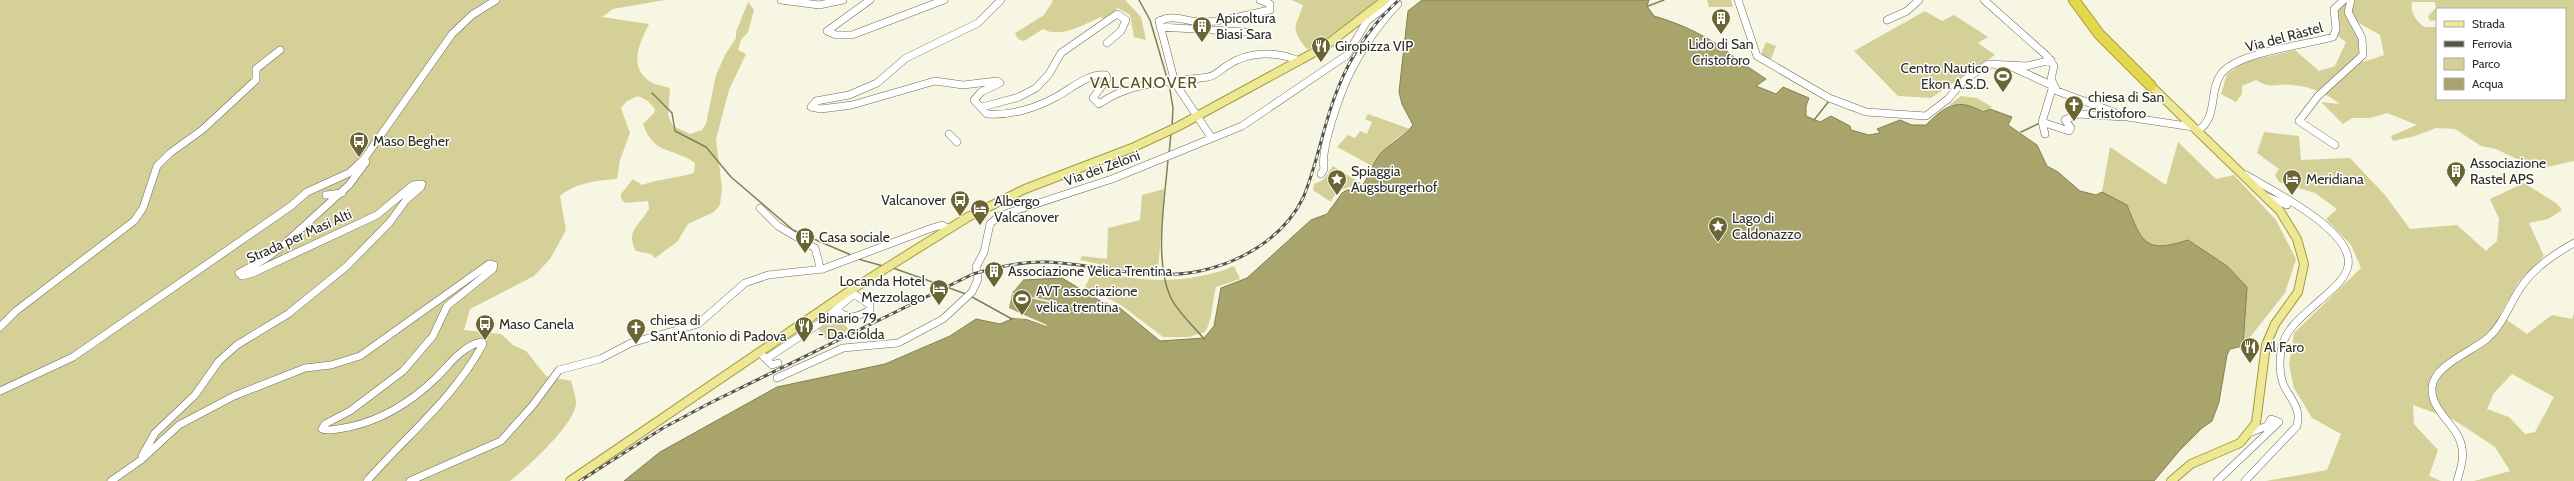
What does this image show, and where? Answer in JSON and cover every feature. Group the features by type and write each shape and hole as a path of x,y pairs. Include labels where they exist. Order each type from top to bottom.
{"highway":[{"path":"2074,0 2096,30 2151,86"}],"main road":[{"path":"570,481 758,352 853,292 893,263 950,229 994,204 1162,135 1197,117 1324,47 1366,19 1385,0"},
{"path":"2151,86 2264,195 2285,218 2302,252 2304,264 2303,278 2298,292 2275,324 2266,345 2258,413 2256,423 2250,433 2229,449 2191,464 2171,481"}],"street":[{"path":"364,159 439,55 450,35 465,20 496,0"},
{"path":"781,0 819,5 843,0"},
{"path":"870,0 861,8 827,31 836,35 852,34 892,17 944,0"},
{"path":"1001,0 978,23 906,58 877,84 849,95 822,99 811,105 814,108 847,106 935,81 946,81 963,85 999,81 996,86 977,95 974,100 989,115 1016,111 1050,100 1088,78 1104,74 1105,82 1093,98 1099,104 1113,94 1170,78 1209,76 1239,59 1261,54 1279,55 1299,61"},
{"path":"1211,137 1170,78 1159,21 1165,17 1209,22 1270,10 1270,4 1260,0"},
{"path":"1738,0 1757,56 1764,62 1829,98 1866,112 1926,116 1948,99 1964,80 1988,64 2027,66 2051,60"},
{"path":"1887,20 1907,12 1919,0"},
{"path":"1984,0 2002,18 2043,50 2054,66 2051,80 2057,91 2124,116 2195,129"},
{"name":"Via del Ràstel","path":"2195,129 2204,127 2212,113 2220,74 2227,68 2259,54 2333,37 2336,30 2334,9 2344,0"},
{"path":"2335,144 2299,121 2301,114 2310,104 2363,55 2366,49 2362,37 2348,12 2351,0"},
{"path":"1321,174 1324,169 1322,158 1329,132 1353,67 1387,14 1398,4 1393,1 1366,19"},
{"path":"982,107 1008,100 1037,88 1049,75 1060,54 1088,37 1117,14 1126,20 1121,32 1107,43"},
{"name":"Via dei Zeloni","path":"999,216 1112,179 1172,155 1211,137 1242,126 1347,55 1366,19"},
{"path":"1160,27 1176,26 1223,34 1245,32"},
{"path":"0,327 16,311 134,221 144,208 157,166 170,153 202,130 256,80 256,68 280,50"},
{"path":"2010,66 2053,86"},
{"path":"2045,134 2044,119 2053,86"},
{"path":"2044,119 2069,131 2071,128 2066,120 2078,114 2111,118 2124,116"},
{"path":"950,134 957,142"},
{"name":"Strada per Masi Alti","path":"141,460 155,433 195,394 219,361 236,345 288,314 347,266 390,222 406,200 422,184 413,185 377,215 253,273 242,276 239,273 243,269 261,263 279,249 322,208 342,194 361,172 366,162 364,159"},
{"name":"Strada per Masi Alti","path":"0,391 73,357 291,206 307,192 349,173 364,159"},
{"path":"2239,171 2316,219 2342,242 2349,260 2344,276 2288,330 2281,348 2282,380 2296,402 2300,416 2293,431 2245,481"},
{"path":"2264,195 2266,192 2275,193"},
{"path":"326,196 342,194"},
{"path":"2264,195 2316,219"},
{"path":"777,378 843,348 898,343 943,319 970,295 978,279 976,267 984,252 990,224 999,216 994,204"},
{"path":"760,208 778,226 815,248 820,266 823,269"},
{"path":"2285,218 2286,210 2293,208"},
{"path":"410,481 478,453 501,441 533,405 559,370 600,360 631,343 698,324 745,284 768,275 823,269 942,225 950,229"},
{"path":"2457,481 2463,466 2464,449 2456,430 2436,404 2432,388 2440,372 2488,338 2511,306 2524,281 2549,256 2574,243"},
{"path":"111,481 141,460 179,425 234,396 305,368 332,365 360,356 440,297 489,264 494,265 493,269 468,286 447,306 433,336 403,371 350,411 325,424 322,429 350,427 377,419 407,403 475,342 481,342 483,344 478,355 446,400 367,481"},
{"path":"766,359 836,310 853,292 870,305 870,310 854,319 846,318 836,310"},
{"path":"758,352 772,365 778,363"},
{"path":"2217,481 2279,422 2271,418 2267,426 2250,433"}],"green space":[{"path":"0,0 665,0 613,9 602,17 649,24 642,38 638,54 637,61 639,68 649,81 670,88 668,115 673,126 690,134 702,130 706,124 716,75 725,55 736,38 736,32 748,2 754,10 748,32 741,40 738,50 746,54 729,90 716,139 722,188 720,205 714,212 688,224 677,242 655,258 651,254 636,251 632,238 633,233 649,209 648,201 625,203 621,199 621,194 633,179 642,185 694,173 695,163 687,158 658,146 647,134 643,124 654,113 655,109 648,101 638,96 627,101 621,108 630,133 620,160 617,179 580,185 566,191 560,196 566,230 550,259 534,276 470,309 464,330 501,334 513,345 526,351 546,376 571,381 575,395 576,403 574,412 568,422 549,445 527,467 510,481 0,481"},
{"path":"1051,0 1125,0 1141,17 1146,40 1134,37 1130,15 1118,8 1105,19 1101,17 1080,27 1057,32 1050,32 1043,29 1024,41 1018,39 1015,33 1044,15 1053,1"},
{"path":"1291,0 1377,0 1324,45 1307,49 1301,42 1296,32 1296,23 1303,5"},
{"path":"1707,0 1731,0 1733,7 1709,7"},
{"path":"2346,0 2574,0 2574,161 2538,169 2496,149 2481,146 2455,129 2436,128 2415,136 2393,141 2391,136 2417,125 2387,113 2370,118 2352,118 2343,124 2321,102 2340,104 2323,93 2304,87 2291,85 2269,85 2256,80 2242,86 2242,94 2236,102 2221,94 2227,74 2244,62 2295,50 2319,71 2335,66 2346,42 2338,36 2336,8","holes":["2359,23 2380,35 2384,55 2363,62 2360,41 2351,26"]},
{"path":"2436,8 2436,20 2430,21 2428,16"},
{"path":"1925,11 1942,21 1954,15 1988,37 1978,43 1995,55 1931,98 1898,96 1854,51"},
{"path":"1766,42 1776,46 1771,59 1760,56"},
{"path":"1961,96 1977,98 1992,107 1983,112 1960,104 1949,105"},
{"path":"1368,114 1410,129 1383,150 1374,167 1337,147 1348,135 1355,138 1360,131 1367,134 1372,122 1365,119"},
{"path":"2264,132 2299,136 2301,160 2350,158 2385,195 2410,229 2457,225 2486,251 2497,241 2499,219 2490,199 2524,183 2556,203 2562,210 2548,219 2529,223 2544,256 2519,281 2500,315 2527,334 2552,315 2572,319 2574,313 2574,481 2474,481 2510,471 2495,447 2454,420 2413,405 2414,424 2438,450 2429,476 2441,481 2266,481 2327,470 2341,434 2312,418 2294,388 2289,365 2294,333 2361,268 2351,245 2326,219 2337,209 2315,193 2279,182 2275,175 2279,169 2257,153","holes":["2512,374 2554,397 2535,432 2525,434 2509,417 2487,409 2494,393"]},
{"path":"2178,142 2216,179 2234,175 2276,220 2296,259 2285,293 2243,346 2247,287 2227,266 2188,240 2162,246 2147,242 2137,228 2127,205 2102,192 2110,147 2166,185"},
{"path":"1333,166 1364,185 1361,188 1352,187 1343,189 1333,198 1331,202 1313,190 1314,184 1323,180"},
{"path":"1164,189 1158,273 1114,268 1114,275 1129,278 1175,280 1205,275 1234,266 1240,279 1216,287 1208,327 1205,332 1189,337 1163,337 1121,305 1085,287 1092,273 1108,275 1108,266 1080,260 1082,256 1107,259 1108,228 1140,220 1142,195"},
{"path":"839,317 849,330 828,342 818,329"}],"water":[{"name":"Lago di Caldonazzo","path":"1422,0 1649,0 1647,6 1654,16 1686,27 1706,38 1734,57 1734,65 1748,67 1766,79 1756,86 1776,94 1783,87 1809,98 1806,106 1806,116 1820,122 1831,116 1850,126 1851,130 1869,135 1880,133 1877,129 1900,120 1912,125 1926,125 1939,113 1952,106 1959,105 1974,107 1983,112 1990,109 2012,117 2008,125 2037,145 2047,166 2058,172 2080,191 2096,195 2102,192 2127,205 2137,228 2147,242 2162,246 2188,240 2227,266 2247,287 2243,346 2230,349 2227,355 2219,402 2212,421 2202,428 2180,450 2154,481 624,481 660,452 777,387 885,364 950,336 976,319 1000,324 1014,318 1022,318 1046,326 1009,308 1011,294 1052,302 1012,293 1023,280 1062,278 1102,302 1120,308 1160,341 1204,338 1214,326 1221,288 1247,278 1311,220 1327,214 1342,193 1347,190 1357,191 1367,178 1380,154 1406,133 1413,125 1402,104 1399,92 1408,11"}],"pier":[{"path":"1021,279 1023,280 1012,293 1052,301 1052,303 1012,294 1009,308 1047,325 1046,326 1027,319 1014,318 1012,317 1023,316 1007,309 1010,292"}],"waterway":[{"path":"1139,0 1150,20 1167,78"},
{"path":"1648,6 1664,0"},
{"path":"1169,84 1173,108 1172,126"},
{"path":"652,93 672,113 675,131 706,147 731,177 793,230 851,255"},
{"path":"1814,120 1829,101"},
{"path":"2021,132 2040,123"},
{"path":"1169,154 1171,133"},
{"path":"1168,159 1162,229 1165,281 1170,296 1177,308 1204,339"},
{"path":"858,259 883,266"},
{"path":"893,268 966,294"},
{"path":"972,297 1012,319"}],"railway":[{"path":"580,481 663,428 710,403 973,274 1028,262 1066,263 1143,274 1181,274 1216,267 1260,246 1285,225 1303,198 1317,157 1328,115 1343,75 1363,40 1380,19 1399,0"}],"place":[{"name":"Lido di San Cristoforo","path":"1721,35"},
{"name":"Apicoltura Biasi Sara","path":"1202,43"},
{"name":"Giropizza VIP","path":"1321,63"},
{"name":"Centro Nautico Ekon A.S.D.","path":"2003,93"},
{"name":"chiesa di San Cristoforo","path":"2074,122"},
{"name":"Maso Begher","path":"359,158"},
{"name":"Associazione Rastel APS","path":"2456,188"},
{"name":"Spiaggia Augsburgerhof","path":"1337,196"},
{"name":"Meridiana","path":"2292,196"},
{"name":"Valcanover","path":"960,217"},
{"name":"Albergo Valcanover","path":"980,226"},
{"name":"Lago di Caldonazzo","path":"1718,243"},
{"name":"Casa sociale","path":"805,254"},
{"name":"Associazione Velica Trentina","path":"994,288"},
{"name":"Locanda Hotel Mezzolago","path":"939,306"},
{"name":"AVT associazione velica trentina","path":"1022,316"},
{"name":"Maso Canela","path":"485,341"},
{"name":"Binario 79 - Da Ciolda","path":"804,343"},
{"name":"chiesa di Sant'Antonio di Padova","path":"636,345"},
{"name":"Al Faro","path":"2250,364"}],"district":[{"name":"VALCANOVER","path":"1144,82"}]}
